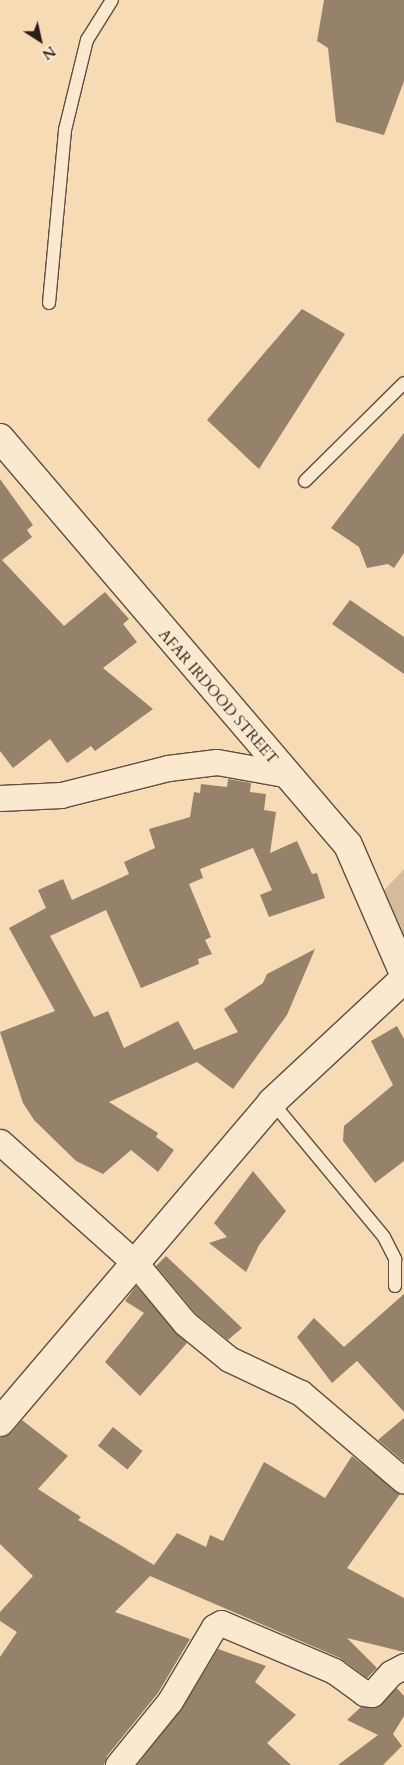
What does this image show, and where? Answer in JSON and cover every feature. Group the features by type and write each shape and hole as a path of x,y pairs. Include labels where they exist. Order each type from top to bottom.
{"street":[{"name":"AFAR IRDOOD STREET","path":"0,438 284,774 348,845 404,974"},
{"path":"0,798 61,795 159,770 217,762 284,774"},
{"path":"0,1422 272,1102 404,979"},
{"path":"0,1142 136,1264 185,1323 221,1353 301,1393 404,1481"},
{"path":"118,1765 170,1701 214,1627 221,1623 316,1662 364,1693 372,1694 391,1672 404,1666"}],"lane":[{"path":"49,304 65,130 87,40 112,0"},
{"path":"305,481 404,383"},
{"path":"272,1102 384,1237 395,1259 395,1286"}],"shaded area":[{"path":"404,869 404,938 377,898"}],"building":[{"path":"324,0 404,0 404,81 384,135 336,122 328,48 317,41"},
{"path":"302,309 345,334 259,469 207,420"},
{"path":"404,433 404,553 394,568 388,564 367,568 359,547 331,528"},
{"path":"0,479 33,525 27,530 32,537 2,560 64,626 105,592 129,619 123,624 137,642 103,668 153,709 95,751 91,746 67,763 50,739 13,768 0,751"},
{"path":"350,600 404,637 404,674 332,624"},
{"path":"228,779 251,783 250,792 266,794 264,810 276,812 270,853 297,841 312,874 317,873 325,898 269,917 260,895 272,890 253,848 200,869 203,878 189,884 211,937 205,940 212,954 198,959 199,964 141,988 106,910 50,936 94,1017 108,1011 124,1048 178,1021 194,1050 238,1032 224,1009 263,983 267,974 315,949 287,1015 233,1089 197,1062 109,1102 158,1133 156,1137 174,1150 158,1172 131,1150 103,1174 76,1161 34,1120 23,1103 0,1032 55,1011 9,928 46,908 38,890 63,879 72,900 129,874 124,862 155,848 149,829 190,817 194,792 200,793 201,784 227,787"},
{"path":"397,1026 404,1039 404,1161 375,1183 343,1141 344,1126 393,1085 371,1041"},
{"path":"253,1171 286,1211 259,1245 246,1272 209,1243 227,1237 214,1223"},
{"path":"166,1256 242,1328 228,1340 195,1313 156,1266"},
{"path":"136,1286 187,1343 140,1396 105,1362 144,1313 125,1301"},
{"path":"404,1294 404,1412 357,1361 332,1383 297,1337 314,1318 344,1347"},
{"path":"404,1418 404,1462 378,1440"},
{"path":"22,1420 68,1456 38,1489 81,1517 78,1520 154,1565 177,1533 206,1547 210,1535 223,1541 264,1462 325,1498 352,1456 400,1494 347,1568 404,1598 404,1652 347,1638 377,1668 367,1678 340,1658 150,1576 115,1612 190,1639 158,1693 107,1756 104,1765 0,1765 0,1657 17,1632 0,1621 0,1612 33,1576 0,1544 0,1438 12,1432"},
{"path":"113,1427 143,1451 127,1470 98,1446"},
{"path":"218,1649 266,1666 255,1682 296,1715 267,1743 291,1765 137,1765 182,1708"},
{"path":"397,1688 404,1696 404,1716 393,1734 402,1746 383,1765 338,1765 378,1735 347,1720 361,1707 377,1707"}]}
